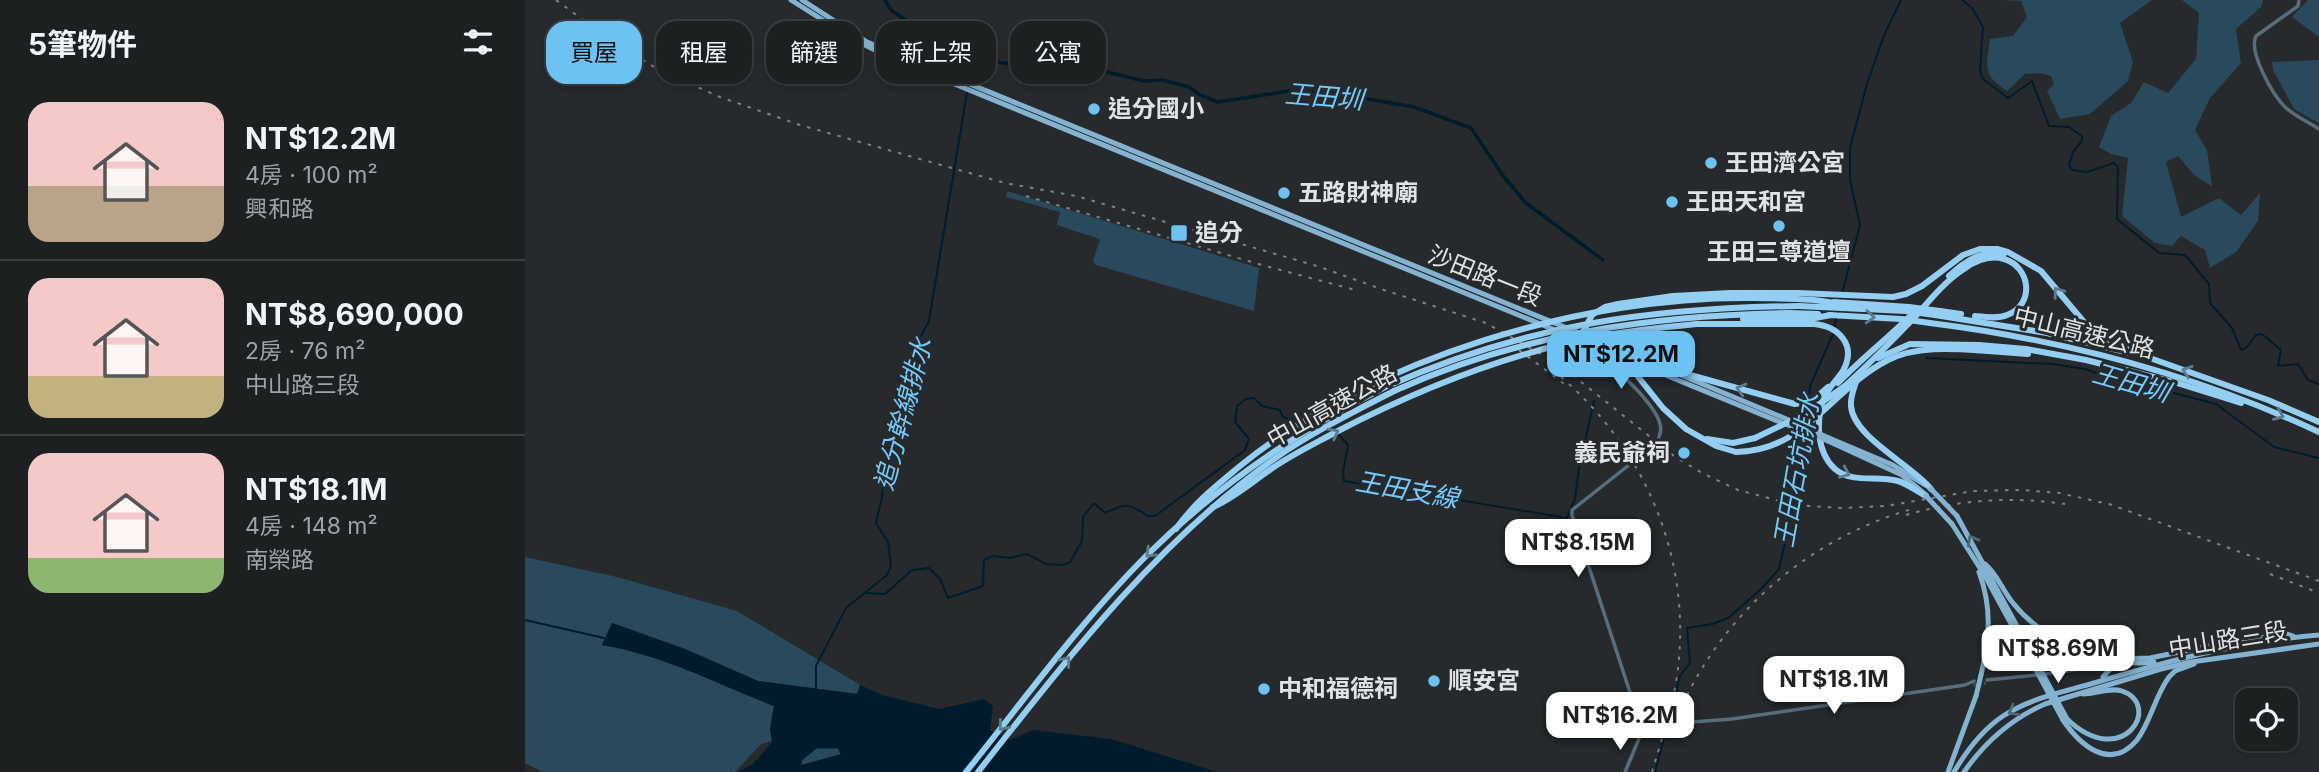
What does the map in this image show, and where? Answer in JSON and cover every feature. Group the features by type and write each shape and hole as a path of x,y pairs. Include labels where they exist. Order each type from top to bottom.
{"highway":[{"path":"1580,337 1592,315 1605,307 1673,296 1730,293 1839,306 1906,294 1933,279 1963,256 1980,249 1998,249 2020,258 2049,279 2089,328 2109,341 2151,358"},
{"path":"1824,398 1854,366 1889,337 1964,264 1989,253 2020,258"},
{"path":"1931,489 1922,478 1869,436 1853,415 1852,393 1857,378 1953,277 1973,264 1991,258 2004,259 2015,265 2024,275 2027,288 2025,296 2016,310 2007,315 1980,317 1937,313"},
{"name":"中山高速公路","path":"1176,529 1191,508 1209,492 1293,427 1347,395 1459,349 1534,327 1640,307 1739,298 1826,302 1901,319 1999,332 2102,355 2181,378 2251,403 2319,432"},
{"name":"中山高速公路","path":"978,772 1090,632 1161,555 1213,507 1276,458 1352,412 1431,374 1496,352 1572,332 1626,323 1789,313 1839,306"},
{"name":"中山高速公路","path":"1696,324 1839,306"},
{"name":"中山高速公路","path":"966,772 1096,610 1148,554 1260,461 1317,424 1385,387 1442,363 1515,339 1605,320 1697,309 1839,306 1907,309 2047,333 2151,358 2258,396 2319,422"},
{"path":"1213,507 1231,498 1290,457 1335,432 1414,394 1471,371 1570,342 1628,331 1696,324 1813,324 1834,329 1845,340 1849,352 1838,378 1824,398 1819,435 1824,454 1835,469 1853,477 1899,481 1926,496"},
{"path":"1699,437 1733,443 1755,438 1787,424 1845,386 1904,329"},
{"path":"1878,358 1910,344 1979,345 2037,351 2119,368 2234,402 2251,403"},
{"path":"1604,346 1632,369 1668,413 1699,437 1736,452 1763,450 1786,440 1862,378 1889,360 1917,351 1988,351 2039,355 2119,368"},
{"path":"1665,369 1795,404 1809,402 1838,378"}],"main road":[{"name":"沙田路一段","path":"791,0 871,49 1072,128"},
{"name":"沙田路一段","path":"802,0 867,42 1580,337 1665,369 1790,423"},
{"name":"沙田路一段","path":"1604,346 1892,465 1931,489 1957,516 2078,741 2095,753 2111,754 2123,751 2137,739 2169,677 2175,671 2207,660"},
{"name":"沙田路一段","path":"1829,439 1902,475 1923,491 1952,524 2023,641"},
{"path":"1985,564 2013,603 2039,629 2060,642 2114,660 2147,663 2171,660"},
{"name":"沙田路一段","path":"1951,771 1976,696 1990,629 1987,596 1977,566"},
{"name":"中山路三段","path":"2114,660 2150,658 2277,635 2295,637"},
{"name":"中山路三段","path":"1951,771 1971,745 2004,716 2042,697 2203,652 2319,635"},
{"name":"中山路三段","path":"1964,772 1983,747 2017,719 2045,704 2161,669 2319,644"},
{"path":"2092,683 2107,675 2110,669 2107,664"},
{"name":"沙田路一段","path":"2065,720 2092,747 2105,750 2121,748 2137,730 2138,710 2129,694 2117,690 2077,694"}],"street":[{"path":"2299,0 2298,6 2256,36 2253,42 2254,52 2287,109 2319,128"},
{"path":"1604,346 1603,359 1626,378 1658,418 1661,431 1658,440"},
{"path":"1636,460 1653,447"},
{"path":"1629,465 1572,510 1571,515 1640,723 1638,730 1641,734"},
{"path":"1988,681 2107,664 2114,660"},
{"path":"1679,725 1973,683"},
{"path":"1640,723 1661,727 1641,734"},
{"path":"1648,723 1649,732"},
{"path":"1625,772 1641,734"}],"shaded area":[{"path":"2001,0 2152,0 2120,23 2133,62 2128,81 2090,114 2060,119 2047,91 2054,84 2051,76 2041,73 2025,74 2007,91 1989,74 1987,63 1990,39 2013,36 2027,17 2021,1"},
{"path":"2182,0 2263,0 2261,7 2236,29 2241,63 2210,98 2195,130 2207,150 2212,186 2195,176 2178,156 2166,162 2181,217 2219,198 2241,215 2260,193 2258,221 2236,252 2210,268 2205,250 2181,236 2172,246 2155,243 2122,216 2128,158 2111,154 2099,147 2111,116 2131,103 2144,82 2168,93 2196,59 2199,13"},
{"path":"2308,0 2319,0 2319,37 2292,17"},
{"path":"2319,60 2319,123 2294,109 2273,70 2272,62"},
{"path":"1007,191 1259,268 1254,311 1096,265 1093,261 1100,239 1057,225 1060,212 1006,197"},
{"path":"525,557 617,577 737,611 860,685 858,694 758,681 685,649 612,623 602,645 668,663 774,706 770,729 772,741 761,744 735,772 542,772 525,763"},
{"path":"612,623 685,649 758,681 857,694 860,685 882,695 939,709 984,699 993,706 990,730 1010,740 1033,730 1111,739 1217,772 738,772 753,764 772,742 770,729 774,706 668,663 602,645","holes":["836,745 841,754 801,765 804,751 816,746"]},
{"path":"836,745 841,755 801,766 804,751 816,746"}],"waterway":[{"name":"王田圳","path":"885,0 891,10 929,36 984,60 1023,66 1046,62 1070,63 1144,81 1163,80 1189,87 1218,102 1289,91 1339,94 1414,107 1471,128 1504,177 1526,203 1603,260"},
{"name":"王田石坑排水","path":"1840,301 1860,225 1850,180 1850,148 1867,84 1884,35 1901,0"},
{"path":"1962,0 1972,8 1983,27 1980,71 1983,79 2008,98 2032,81 2049,126 2069,127 2082,136 2069,165 2072,170 2087,172 2114,163 2118,167 2117,219 2159,253 2185,255 2209,284 2210,303 2232,328 2241,350 2247,347 2256,335 2262,334 2281,350 2278,366 2298,364 2308,380 2319,384"},
{"name":"追分幹線排水","path":"816,689 816,666 846,608 887,575 891,566 888,542 876,523 884,473 891,460 898,421 921,354 920,338 929,321 968,84"},
{"name":"王田石坑排水","path":"1834,328 1838,310"},
{"name":"王田石坑排水","path":"1808,407 1810,386 1833,334"},
{"name":"王田圳","path":"1926,358 2052,364 2085,369 2147,391 2170,392 2216,404 2274,447 2319,458"},
{"name":"王田支線","path":"865,593 885,594 912,570 929,568 940,579 948,598 983,586 984,560 993,556 1010,558 1027,554 1046,564 1063,565 1070,562 1082,541 1083,517 1094,503 1105,513 1127,506 1148,516 1155,516 1245,450 1249,439 1235,422 1237,406 1246,399 1254,398 1262,406 1280,410 1283,417 1290,420 1308,411 1312,414"},
{"name":"王田支線","path":"1338,434 1348,445 1344,481 1567,518 1575,499 1579,467 1594,401"},
{"name":"王田石坑排水","path":"1655,772 1680,676 1690,663 1687,628 1728,618 1779,569 1798,486 1805,434"},
{"path":"525,620 604,638"},
{"path":"783,772 815,745 845,745"}],"tunnel":[{"path":"1973,685 1986,683"},
{"path":"1662,725 1679,723"},
{"path":"1660,729 1679,727"}],"railway":[{"path":"556,0 617,45 663,72 720,97 800,125 1005,183 1076,196 1317,266 1486,323 1560,365 1674,456 1738,490 1795,505 1841,508 1886,506 1973,491 2022,490 2059,493 2109,504 2319,581"},
{"path":"1026,196 1359,291"},
{"path":"1519,350 1567,386"},
{"path":"1561,377 1591,406 1617,437 1656,508 1669,546 1677,586 1680,627 1678,668 1671,708 1652,772"},
{"path":"1906,515 1985,501 2025,500 2065,504"},
{"path":"1674,724 1692,686 1714,650 1739,618 1768,589 1800,563 1835,541 1872,523 1912,509"},
{"path":"2270,574 2319,593"}],"place":[{"name":"追分國小","path":"1094,109"},
{"name":"王田濟公宮","path":"1711,163"},
{"name":"五路財神廟","path":"1284,193"},
{"name":"王田天和宮","path":"1672,202"},
{"name":"王田三尊道壇","path":"1779,226"},
{"name":"追分","path":"1179,233"},
{"name":"義民爺祠","path":"1684,453"},
{"name":"順安宮","path":"1434,681"},
{"name":"中和福德祠","path":"1264,689"}]}
